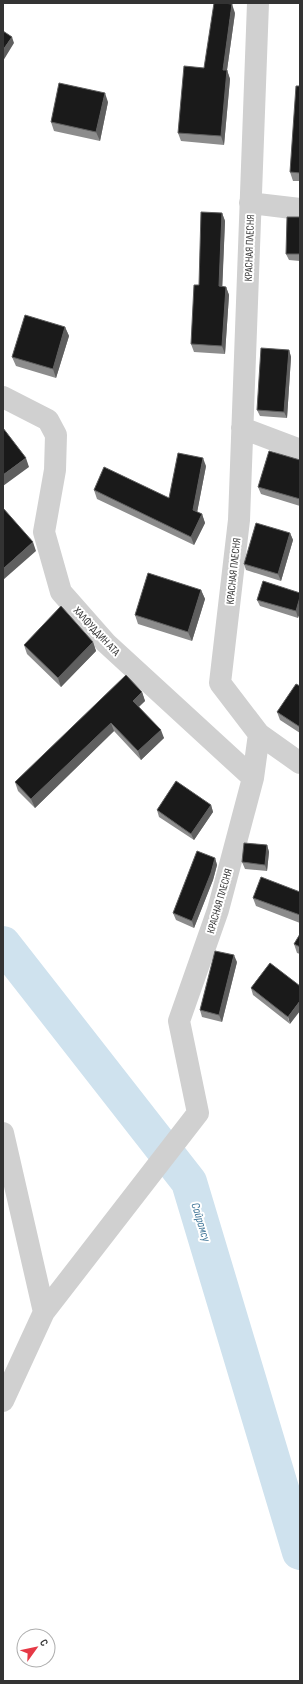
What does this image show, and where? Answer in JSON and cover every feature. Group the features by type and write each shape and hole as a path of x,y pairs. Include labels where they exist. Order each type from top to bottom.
{"street":[{"name":"КРАСНАЯ ПЛЕСНЯ","path":"44,1312 198,1113 179,1021 218,910 253,778 259,734 220,683 239,520 258,3"},
{"path":"250,203 300,209"},
{"name":"ХАЛФУДДИН АТА","path":"3,397 48,420 56,435 55,470 44,532 61,592 106,643 253,778"},
{"path":"242,428 300,450"},
{"path":"259,734 300,763"},
{"path":"3,1133 44,1312 3,1401"}],"building":[{"path":"214,3 232,4 223,70 227,70 221,136 178,133 184,66 204,68"},
{"path":"3,31 12,37 3,50"},
{"path":"59,83 105,93 96,132 51,122"},
{"path":"296,86 300,86 300,173 290,172"},
{"path":"201,212 222,213 219,286 226,287 222,346 191,344 194,285 199,285"},
{"path":"287,217 300,217 300,254 286,254"},
{"path":"25,315 65,327 53,369 12,357"},
{"path":"261,348 289,350 284,412 257,410"},
{"path":"3,428 26,458 3,475"},
{"path":"269,451 300,460 300,499 258,487"},
{"path":"178,453 203,458 193,510 202,514 191,537 94,490 104,467 169,498"},
{"path":"3,508 33,542 3,569"},
{"path":"256,523 290,533 278,574 244,564"},
{"path":"148,573 201,590 188,632 135,615"},
{"path":"263,581 300,593 296,611 257,600"},
{"path":"61,606 93,642 58,678 24,645"},
{"path":"126,675 142,692 133,701 161,730 138,751 111,723 31,799 15,782"},
{"path":"296,684 300,686 300,727 277,712"},
{"path":"176,781 211,805 191,834 157,810"},
{"path":"244,843 267,845 265,865 242,862"},
{"path":"197,851 215,858 211,873 192,921 173,913"},
{"path":"261,877 300,892 300,915 253,898"},
{"path":"300,934 300,947 294,944"},
{"path":"215,951 234,955 219,1015 200,1010"},
{"path":"270,963 300,986 300,1001 288,1017 251,988"}],"waterway":[{"name":"Сайрамсу","path":"3,944 189,1182 300,1552"}]}
